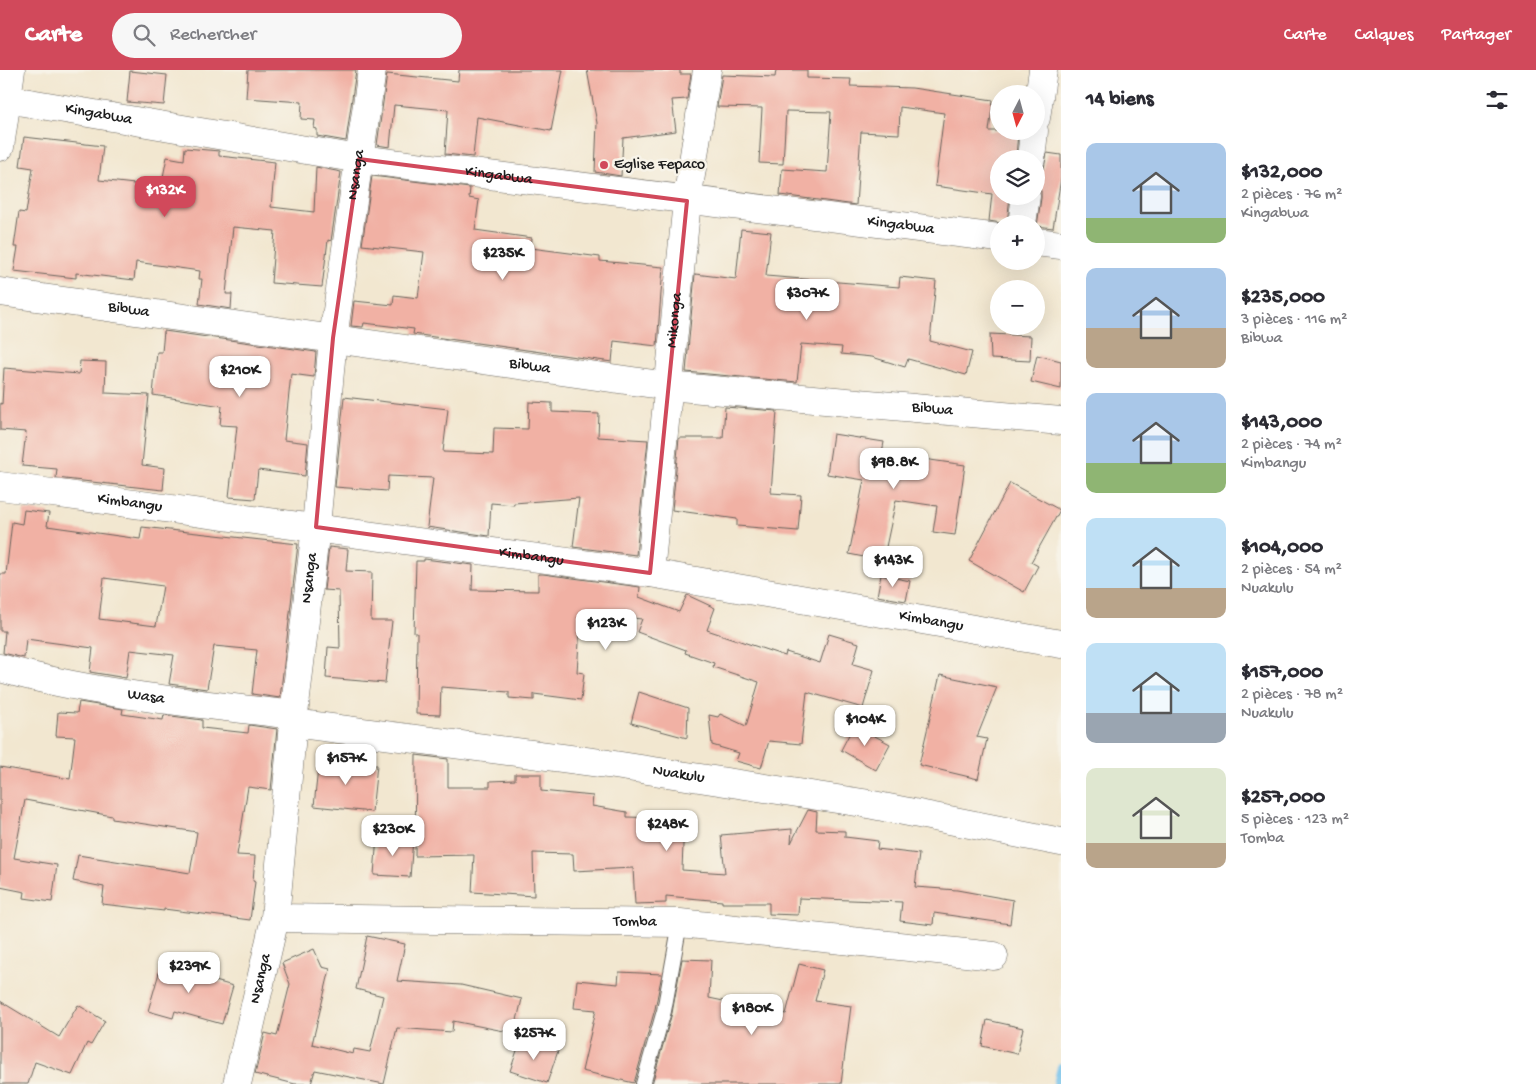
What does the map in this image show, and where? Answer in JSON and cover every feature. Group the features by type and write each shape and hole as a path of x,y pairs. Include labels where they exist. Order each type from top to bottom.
{"street":[{"path":"0,147 3,99 11,70"},
{"name":"Nsanga","path":"245,1082 275,918 294,719 316,526 333,338 372,70"},
{"name":"Mikonga","path":"650,573 687,201 707,70"},
{"path":"1041,85 1043,70"},
{"name":"Kingabwa","path":"3,99 359,159 990,237"},
{"path":"1045,243 1061,245"},
{"name":"Bibwa","path":"0,292 668,386 1061,421"},
{"name":"Kimbangu","path":"0,486 316,526 650,573 1061,644"},
{"name":"Wasa","path":"0,668 42,680 124,695 294,719"},
{"name":"Nuakulu","path":"294,719 863,803 1061,842"},
{"name":"Tomba","path":"275,918 680,923 994,956"}],"lane":[{"path":"643,1084 664,1011 680,923"}],"highlighted area":[{"path":"359,159 687,201 650,573 316,527 333,338"}],"building":[{"path":"248,70 356,70 346,141 317,136 317,129 314,128 315,120 301,119 302,102 246,98"},
{"path":"459,70 563,70 551,131 477,117 473,157 445,154 448,110 394,105 390,147 377,145 387,74 458,81"},
{"path":"587,70 680,70 680,74 691,74 687,99 672,100 676,131 623,138 621,176 595,172 597,123"},
{"path":"776,70 807,70 807,78 851,79 850,86 912,88 990,100 990,140 1017,140 1017,150 990,150 990,194 935,186 944,113 900,107 899,134 861,132 856,205 780,195 782,169 827,172 831,112 786,111 783,164 759,163 762,108 717,107 722,75 775,77"},
{"path":"130,71 167,75 164,105 127,102"},
{"path":"24,137 103,146 99,180 161,187 167,157 184,160 185,148 219,151 219,156 275,162 271,207 314,212 316,167 341,172 331,241 328,240 322,287 271,283 275,231 233,227 226,294 232,294 231,309 199,304 202,279 199,279 200,271 136,262 134,280 76,273 76,278 14,271 18,247 14,247 19,212 26,213 33,168 20,166"},
{"path":"1047,153 1061,155 1061,178 1053,228 1045,227 1045,215 1039,215 1040,205 1045,205 1045,163"},
{"path":"372,176 470,188 469,198 479,200 475,230 532,238 531,248 600,257 600,261 663,267 657,346 614,341 612,362 413,334 414,329 364,323 363,327 351,326 354,301 393,305 394,295 418,298 424,252 362,245"},
{"path":"991,205 1009,205 1008,215 990,215 989,221"},
{"path":"741,229 771,232 766,276 899,287 900,277 936,281 930,341 972,352 966,375 908,359 905,367 872,357 841,354 842,347 801,344 797,382 686,372 695,274 736,279"},
{"path":"164,331 316,352 314,377 291,374 284,440 308,443 305,476 258,470 255,499 229,497 237,426 220,425 222,406 153,395 157,352 162,352"},
{"path":"990,335 1031,336 1030,361 991,359"},
{"path":"1037,355 1061,361 1061,389 1031,382"},
{"path":"80,361 106,362 105,393 149,395 142,465 165,468 163,490 56,478 57,469 22,466 26,432 0,430 0,403 2,404 4,368 79,374"},
{"path":"344,397 448,409 443,452 493,454 494,428 528,429 529,402 552,403 552,412 599,414 598,437 648,440 636,555 573,547 579,498 514,503 514,505 491,503 489,536 427,527 433,478 388,476 387,491 335,487"},
{"path":"725,407 777,411 771,493 801,495 798,531 737,526 737,519 672,510 679,438 723,438"},
{"path":"833,434 884,442 882,453 965,465 955,535 933,532 937,506 896,500 883,561 849,554 864,480 827,474"},
{"path":"1010,483 1060,510 1031,562 1038,566 1024,592 969,561"},
{"path":"24,510 49,513 47,526 140,539 142,527 298,544 280,698 252,694 257,650 214,646 207,689 169,684 174,655 130,650 126,678 90,672 93,648 26,639 24,658 3,653 5,631 0,631 0,574 6,574 12,522 22,524","holes":["104,578 163,586 156,626 99,619"]},
{"path":"329,547 348,549 346,571 372,572 371,621 392,621 385,683 326,678 328,647 340,648 339,591 324,590"},
{"path":"424,559 473,565 472,590 538,591 538,574 543,574 640,587 639,597 679,612 687,595 715,608 707,630 785,656 786,652 820,663 829,634 859,643 853,664 874,670 863,708 807,692 801,744 769,741 761,768 736,761 739,753 712,745 709,715 718,717 720,714 746,726 759,682 713,667 714,663 685,653 686,650 637,632 642,619 581,613 577,672 584,673 581,700 534,694 534,700 509,698 509,692 441,687 440,715 416,714 417,633 414,633 416,561 424,561"},
{"path":"881,575 910,581 906,601 877,596"},
{"path":"940,675 997,687 977,737 987,739 978,779 919,765"},
{"path":"639,692 688,708 687,738 631,723"},
{"path":"79,702 123,709 122,714 163,720 164,715 202,720 202,728 248,733 249,725 277,729 271,790 248,787 237,855 255,856 253,881 255,882 250,920 164,909 164,911 102,904 104,887 73,881 78,855 190,873 197,832 112,819 112,816 25,800 14,858 57,865 52,902 24,898 25,892 0,887 0,767 70,779 75,737 56,736 58,712 77,713"},
{"path":"854,725 890,744 876,770 841,750"},
{"path":"416,755 448,759 448,787 490,787 490,781 515,780 515,774 541,774 541,791 593,796 592,806 627,812 627,817 684,819 682,870 725,873 721,835 792,829 791,843 808,810 817,812 816,830 845,831 845,837 878,841 877,849 919,854 915,887 957,890 1013,900 1010,924 934,913 933,925 900,921 902,902 799,898 798,915 769,914 769,903 722,903 722,901 666,896 666,903 635,904 633,868 574,871 573,854 533,853 534,896 472,892 474,855 415,856"},
{"path":"319,759 377,765 372,812 314,806"},
{"path":"377,836 413,839 410,877 374,875"},
{"path":"367,936 405,944 397,981 461,985 522,999 514,1033 453,1021 452,1032 397,1028 384,1084 315,1070 311,1084 295,1084 255,1074 265,1033 277,1036 290,984 282,963 314,949 322,967 330,969 312,1044 353,1054 354,1049 370,1052 383,996 356,989"},
{"path":"163,959 189,966 187,973 233,986 222,1024 175,1011 173,1018 148,1011"},
{"path":"682,959 711,960 709,998 786,1014 799,964 823,970 815,1001 851,1006 841,1084 652,1084 672,1013"},
{"path":"619,972 662,974 655,1009 634,1083 582,1071 596,1010 574,1008 577,980 618,984"},
{"path":"0,1001 59,1037 78,1005 105,1021 91,1045 87,1043 72,1075 35,1062 28,1084 0,1084"},
{"path":"987,1020 1023,1028 1017,1054 982,1046"},
{"path":"521,1039 558,1051 547,1083 510,1071"}],"waterway":[{"path":"1057,1084 1061,1067"}],"place":[{"name":"Eglise Fepaco","path":"604,165"}]}
